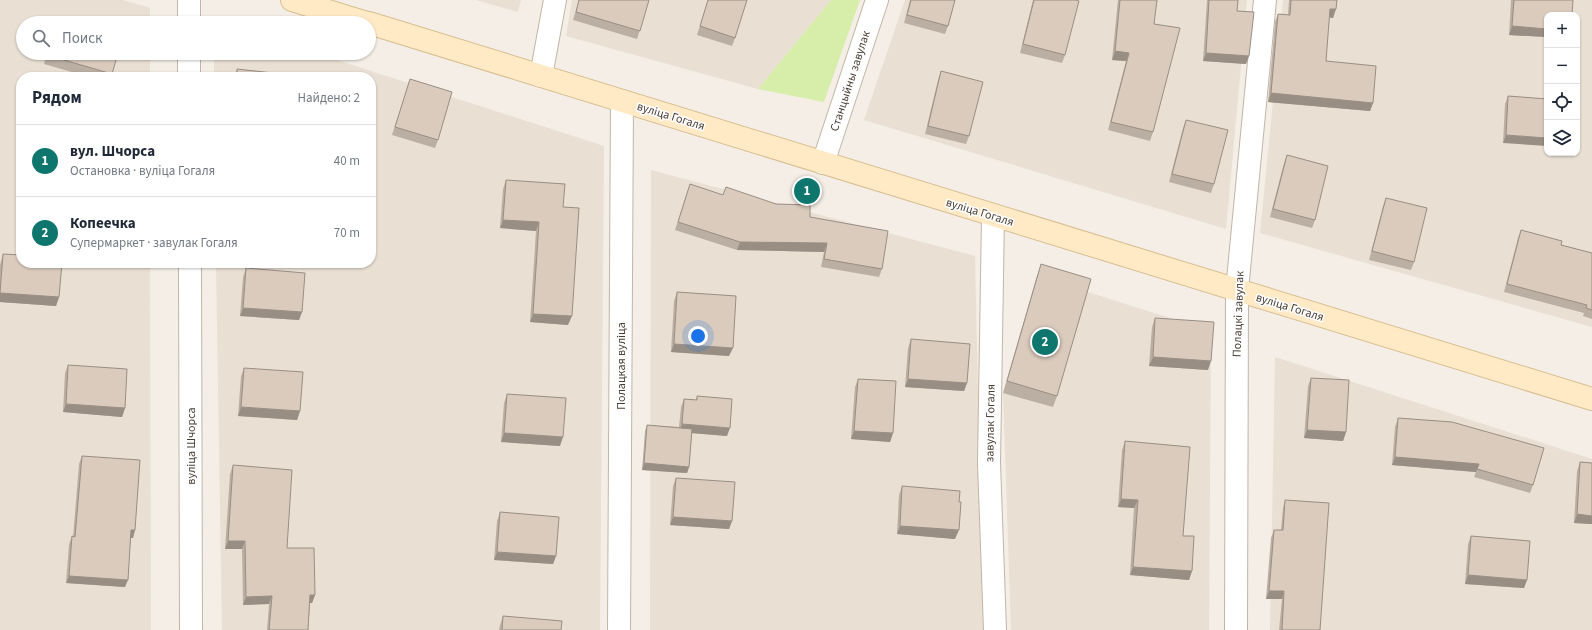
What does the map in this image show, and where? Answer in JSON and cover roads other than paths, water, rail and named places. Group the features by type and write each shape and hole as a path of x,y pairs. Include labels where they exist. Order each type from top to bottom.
{"main road":[{"name":"вуліца Гогаля","path":"292,0 345,16"},
{"name":"вуліца Гогаля","path":"376,25 1592,399"}],"street":[{"path":"189,0 189,16"},
{"path":"541,76 555,0"},
{"name":"Станцыйны завулак","path":"823,163 877,0"},
{"name":"Полацкі завулак","path":"1236,630 1238,290 1265,0"},
{"path":"189,60 189,72"},
{"name":"Полацкая вуліца","path":"619,630 622,101"},
{"name":"завулак Гогаля","path":"993,216 989,463 994,630"},
{"name":"вуліца Шчорса","path":"190,268 191,630"}],"place":[{"name":"вул. Шчорса","path":"807,191"},
{"name":"Копеечка","path":"1045,342"}]}
